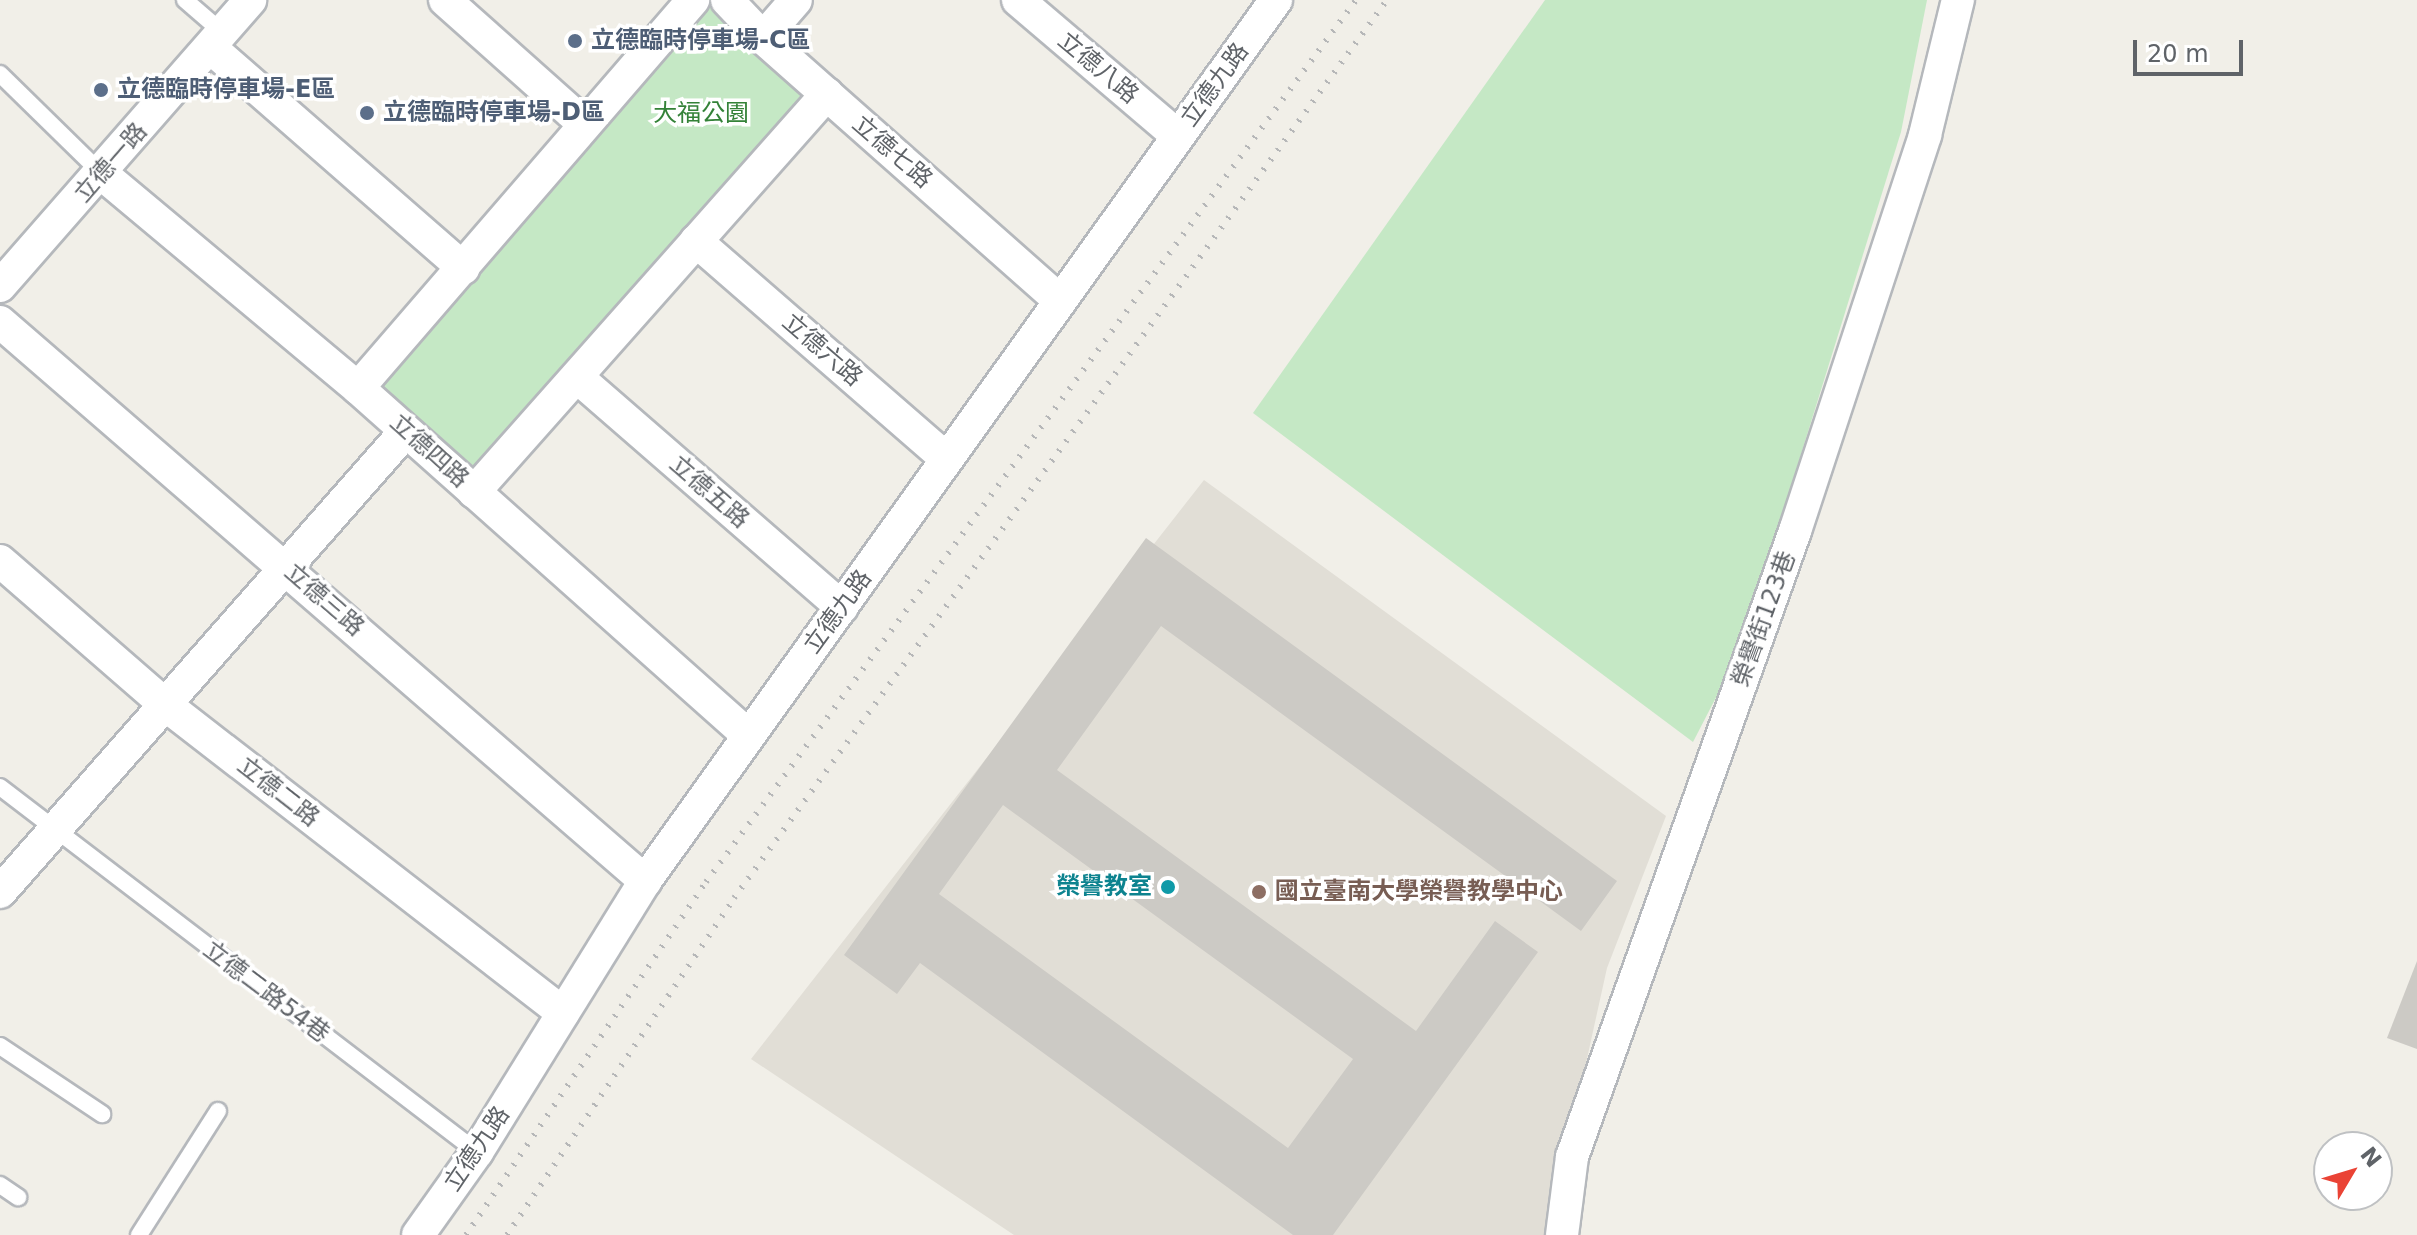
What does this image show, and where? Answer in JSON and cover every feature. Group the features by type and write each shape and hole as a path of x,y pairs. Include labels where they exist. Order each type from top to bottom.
{"street":[{"name":"立德一路","path":"0,286 102,174 250,0"},
{"path":"445,0 584,124"},
{"path":"358,388 693,0"},
{"name":"立德七路","path":"727,0 763,38 1060,301"},
{"path":"763,38 796,0"},
{"name":"立德八路","path":"1018,0 1178,136"},
{"name":"立德九路","path":"418,1235 477,1152 645,881 1276,0"},
{"name":"榮譽街123巷","path":"1562,1235 1572,1157 1795,531 1925,135 1958,0"},
{"path":"216,40 463,268"},
{"path":"474,492 827,94"},
{"name":"立德四路","path":"102,174 358,388 749,736"},
{"name":"立德六路","path":"696,241 947,459"},
{"name":"立德三路","path":"0,322 285,565 645,881"},
{"name":"立德五路","path":"577,377 842,607"},
{"path":"0,892 406,431"},
{"name":"立德二路","path":"0,561 167,706 563,1013"}],"lane":[{"path":"185,0 216,40"},
{"path":"0,74 102,174"},
{"name":"立德二路54巷","path":"0,787 477,1152"},
{"path":"0,1046 102,1114"},
{"path":"139,1235 218,1111"},
{"path":"0,1185 18,1197"}],"shaded area":[{"name":"國立臺南大學榮譽教學中心","path":"1204,480 1666,816 1607,968 1548,1235 1014,1235 751,1059"}],"green space":[{"name":"大福公園","path":"693,0 729,0 827,94 474,492 358,388"},
{"path":"1545,0 1927,0 1901,132 1740,651 1693,742 1253,413"}],"building":[{"name":"榮譽教室","path":"1146,538 1617,881 1581,931 1161,626 1057,770 1416,1031 1495,921 1538,952 1333,1235 1293,1235 920,963 897,994 844,955","holes":["1003,805 1353,1059 1288,1148 939,894"]},
{"path":"2417,961 2417,1049 2387,1038"}],"railway":[{"path":"466,1235 706,882 1356,0"},
{"path":"507,1235 734,898 1387,0"}],"place":[{"name":"立德臨時停車場-C區","path":"575,41"},
{"name":"立德臨時停車場-E區","path":"101,90"},
{"name":"立德臨時停車場-D區","path":"367,113"},
{"name":"榮譽教室","path":"1168,887"},
{"name":"國立臺南大學榮譽教學中心","path":"1259,892"}]}
